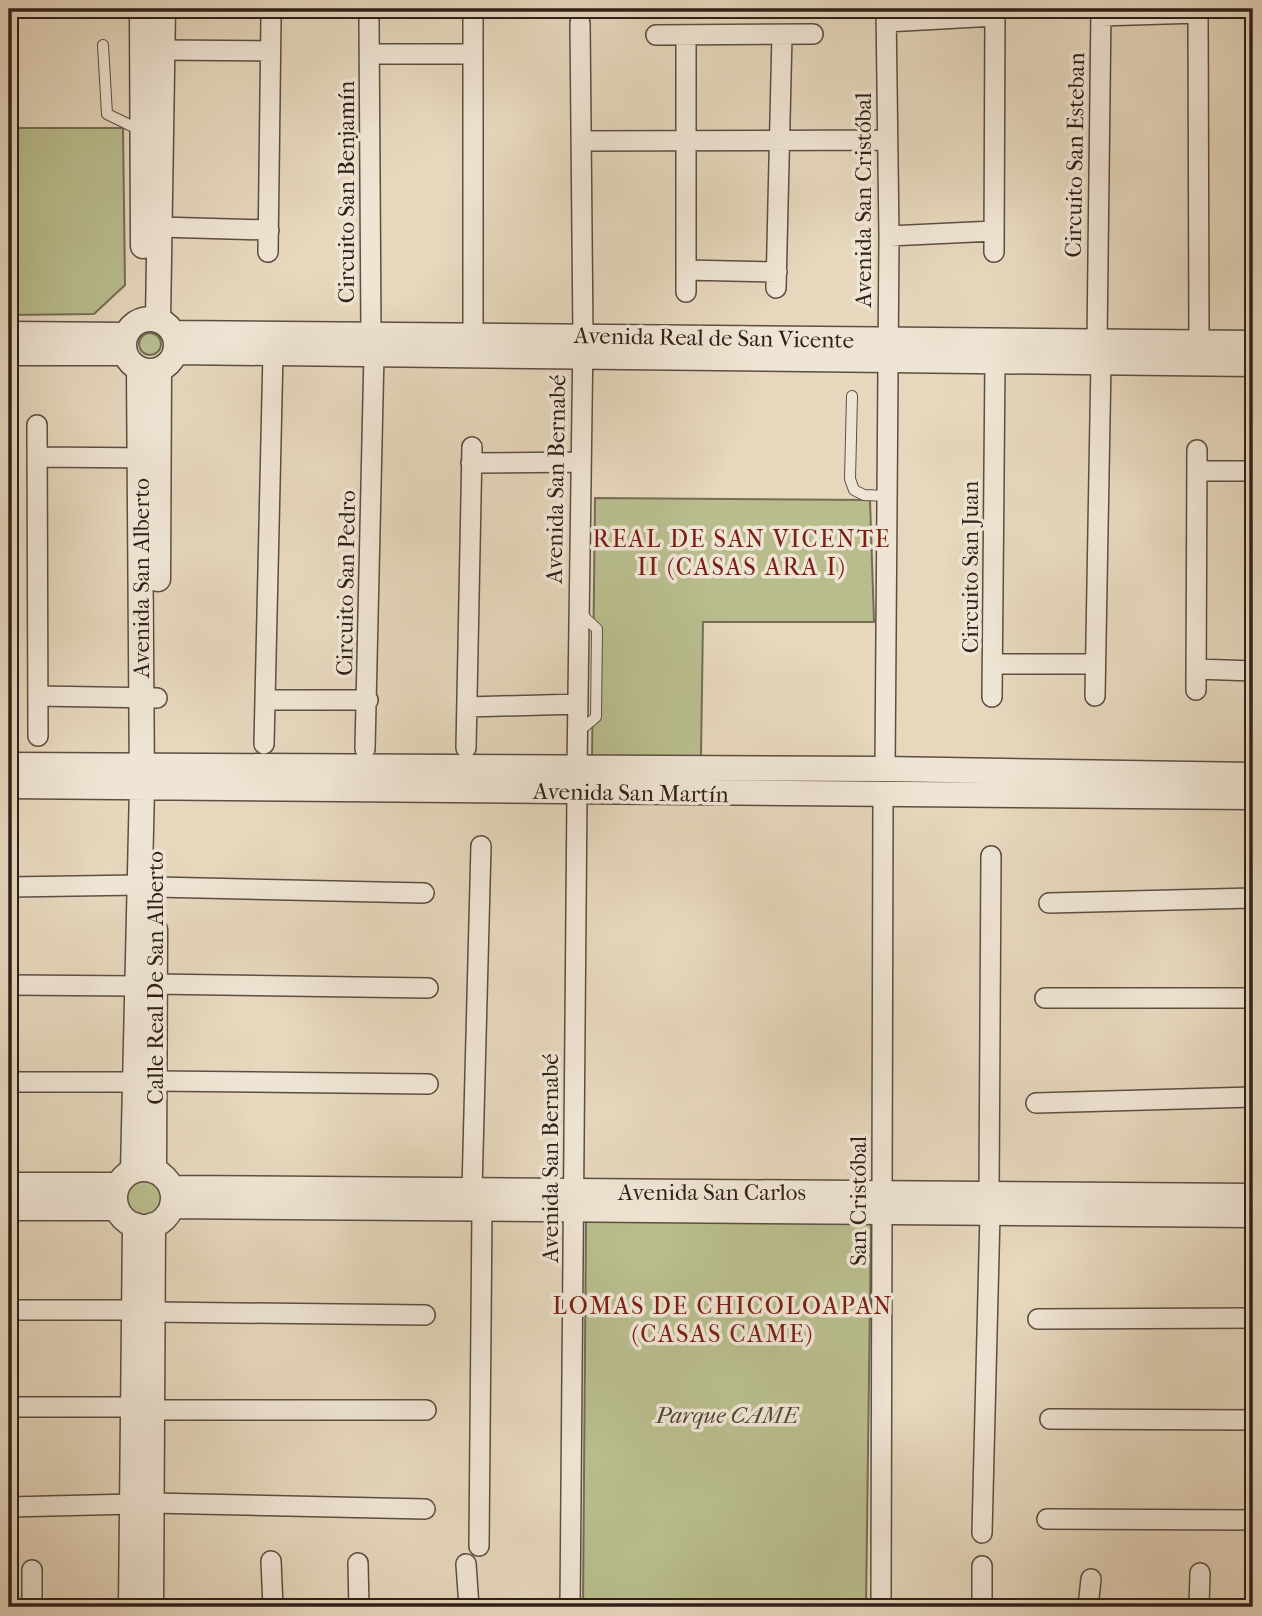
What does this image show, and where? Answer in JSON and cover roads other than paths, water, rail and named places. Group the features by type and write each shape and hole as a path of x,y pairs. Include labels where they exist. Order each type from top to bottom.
{"street":[{"name":"Avenida San Alberto","path":"142,9 142,131 150,344 149,776"},
{"name":"Avenida San Alberto","path":"150,344 160,228 163,9"},
{"name":"Circuito San Esteban","path":"1099,352 1101,13 1198,11 1199,343"},
{"path":"886,16 995,13 994,252"},
{"name":"Avenida San Cristóbal","path":"885,769 889,236 886,16"},
{"path":"473,18 473,336"},
{"path":"268,252 271,19"},
{"path":"369,20 370,54"},
{"name":"Avenida San Bernabé","path":"577,768 583,347 580,23"},
{"path":"656,35 813,34"},
{"path":"686,35 686,292"},
{"path":"686,270 776,280 782,35"},
{"path":"162,50 270,51"},
{"name":"Circuito San Benjamín","path":"372,344 370,54 472,54"},
{"path":"581,141 887,141"},
{"path":"160,228 269,230"},
{"path":"889,236 994,231"},
{"name":"Avenida Real de San Vicente","path":"9,334 273,353 473,336 583,347"},
{"name":"Avenida Real de San Vicente","path":"888,349 995,361 1199,343 1253,343"},
{"name":"Avenida Real de San Vicente","path":"9,353 150,344 372,344 1099,352 1253,364"},
{"name":"Circuito San Pedro","path":"266,700 369,700 372,344"},
{"path":"1095,696 1099,352"},
{"path":"264,744 273,353"},
{"name":"Circuito San Juan","path":"995,361 993,664 1096,664"},
{"path":"37,425 38,736"},
{"path":"1196,690 1197,450"},
{"path":"466,748 472,455 581,462"},
{"path":"38,457 150,458"},
{"path":"1197,471 1253,471"},
{"path":"992,697 993,664"},
{"path":"1197,669 1253,671"},
{"path":"38,696 150,698"},
{"path":"365,750 369,700"},
{"path":"468,707 578,704"},
{"name":"Avenida San Martín","path":"9,765 149,776 577,793 1253,797"},
{"name":"Avenida San Martín","path":"9,786 149,776 577,768 885,769 1253,775"},
{"name":"Calle Real De San Alberto","path":"144,1188 149,776"},
{"name":"Avenida San Bernabé","path":"570,1607 577,793"},
{"name":"San Cristóbal","path":"881,1607 883,795"},
{"path":"479,1546 477,1200 481,846"},
{"path":"982,1533 989,1204 991,856"},
{"path":"9,887 148,886 424,893"},
{"path":"1049,903 1253,898"},
{"path":"9,985 428,988"},
{"path":"1045,998 1253,998"},
{"path":"9,1082 428,1084"},
{"path":"1036,1103 1253,1097"},
{"name":"Avenida San Carlos","path":"9,1185 477,1200 989,1204 1253,1215"},
{"path":"144,1188 162,1221 144,1225 127,1221 144,1188"},
{"name":"Avenida San Carlos","path":"9,1208 144,1188"},
{"name":"Avenida San Carlos","path":"989,1204 1253,1196"},
{"path":"144,1225 143,1503 152,1607"},
{"path":"9,1310 425,1315"},
{"path":"1038,1320 1253,1318"},
{"path":"9,1407 426,1410"},
{"path":"1050,1419 1253,1420"},
{"path":"131,1607 143,1503"},
{"path":"9,1507 143,1503 425,1509"},
{"path":"1047,1519 1253,1520"},
{"path":"271,1561 273,1607"},
{"path":"358,1563 359,1607"},
{"path":"466,1564 469,1607"},
{"path":"982,1566 982,1607"},
{"path":"32,1570 32,1607"},
{"path":"1199,1607 1200,1573"},
{"path":"1088,1607 1091,1579"}],"lane":[{"path":"103,45 107,114 142,131"},
{"path":"852,396 850,479 854,490 864,495 888,496"},
{"path":"578,733 596,716 597,629 579,612"}],"district":[{"name":"REAL DE SAN VICENTE II (CASAS ARA I)","path":"742,553"},
{"name":"LOMAS DE CHICOLOAPAN (CASAS CAME)","path":"723,1320"}],"park label":[{"name":"Parque CAME","path":"727,1415"}]}
